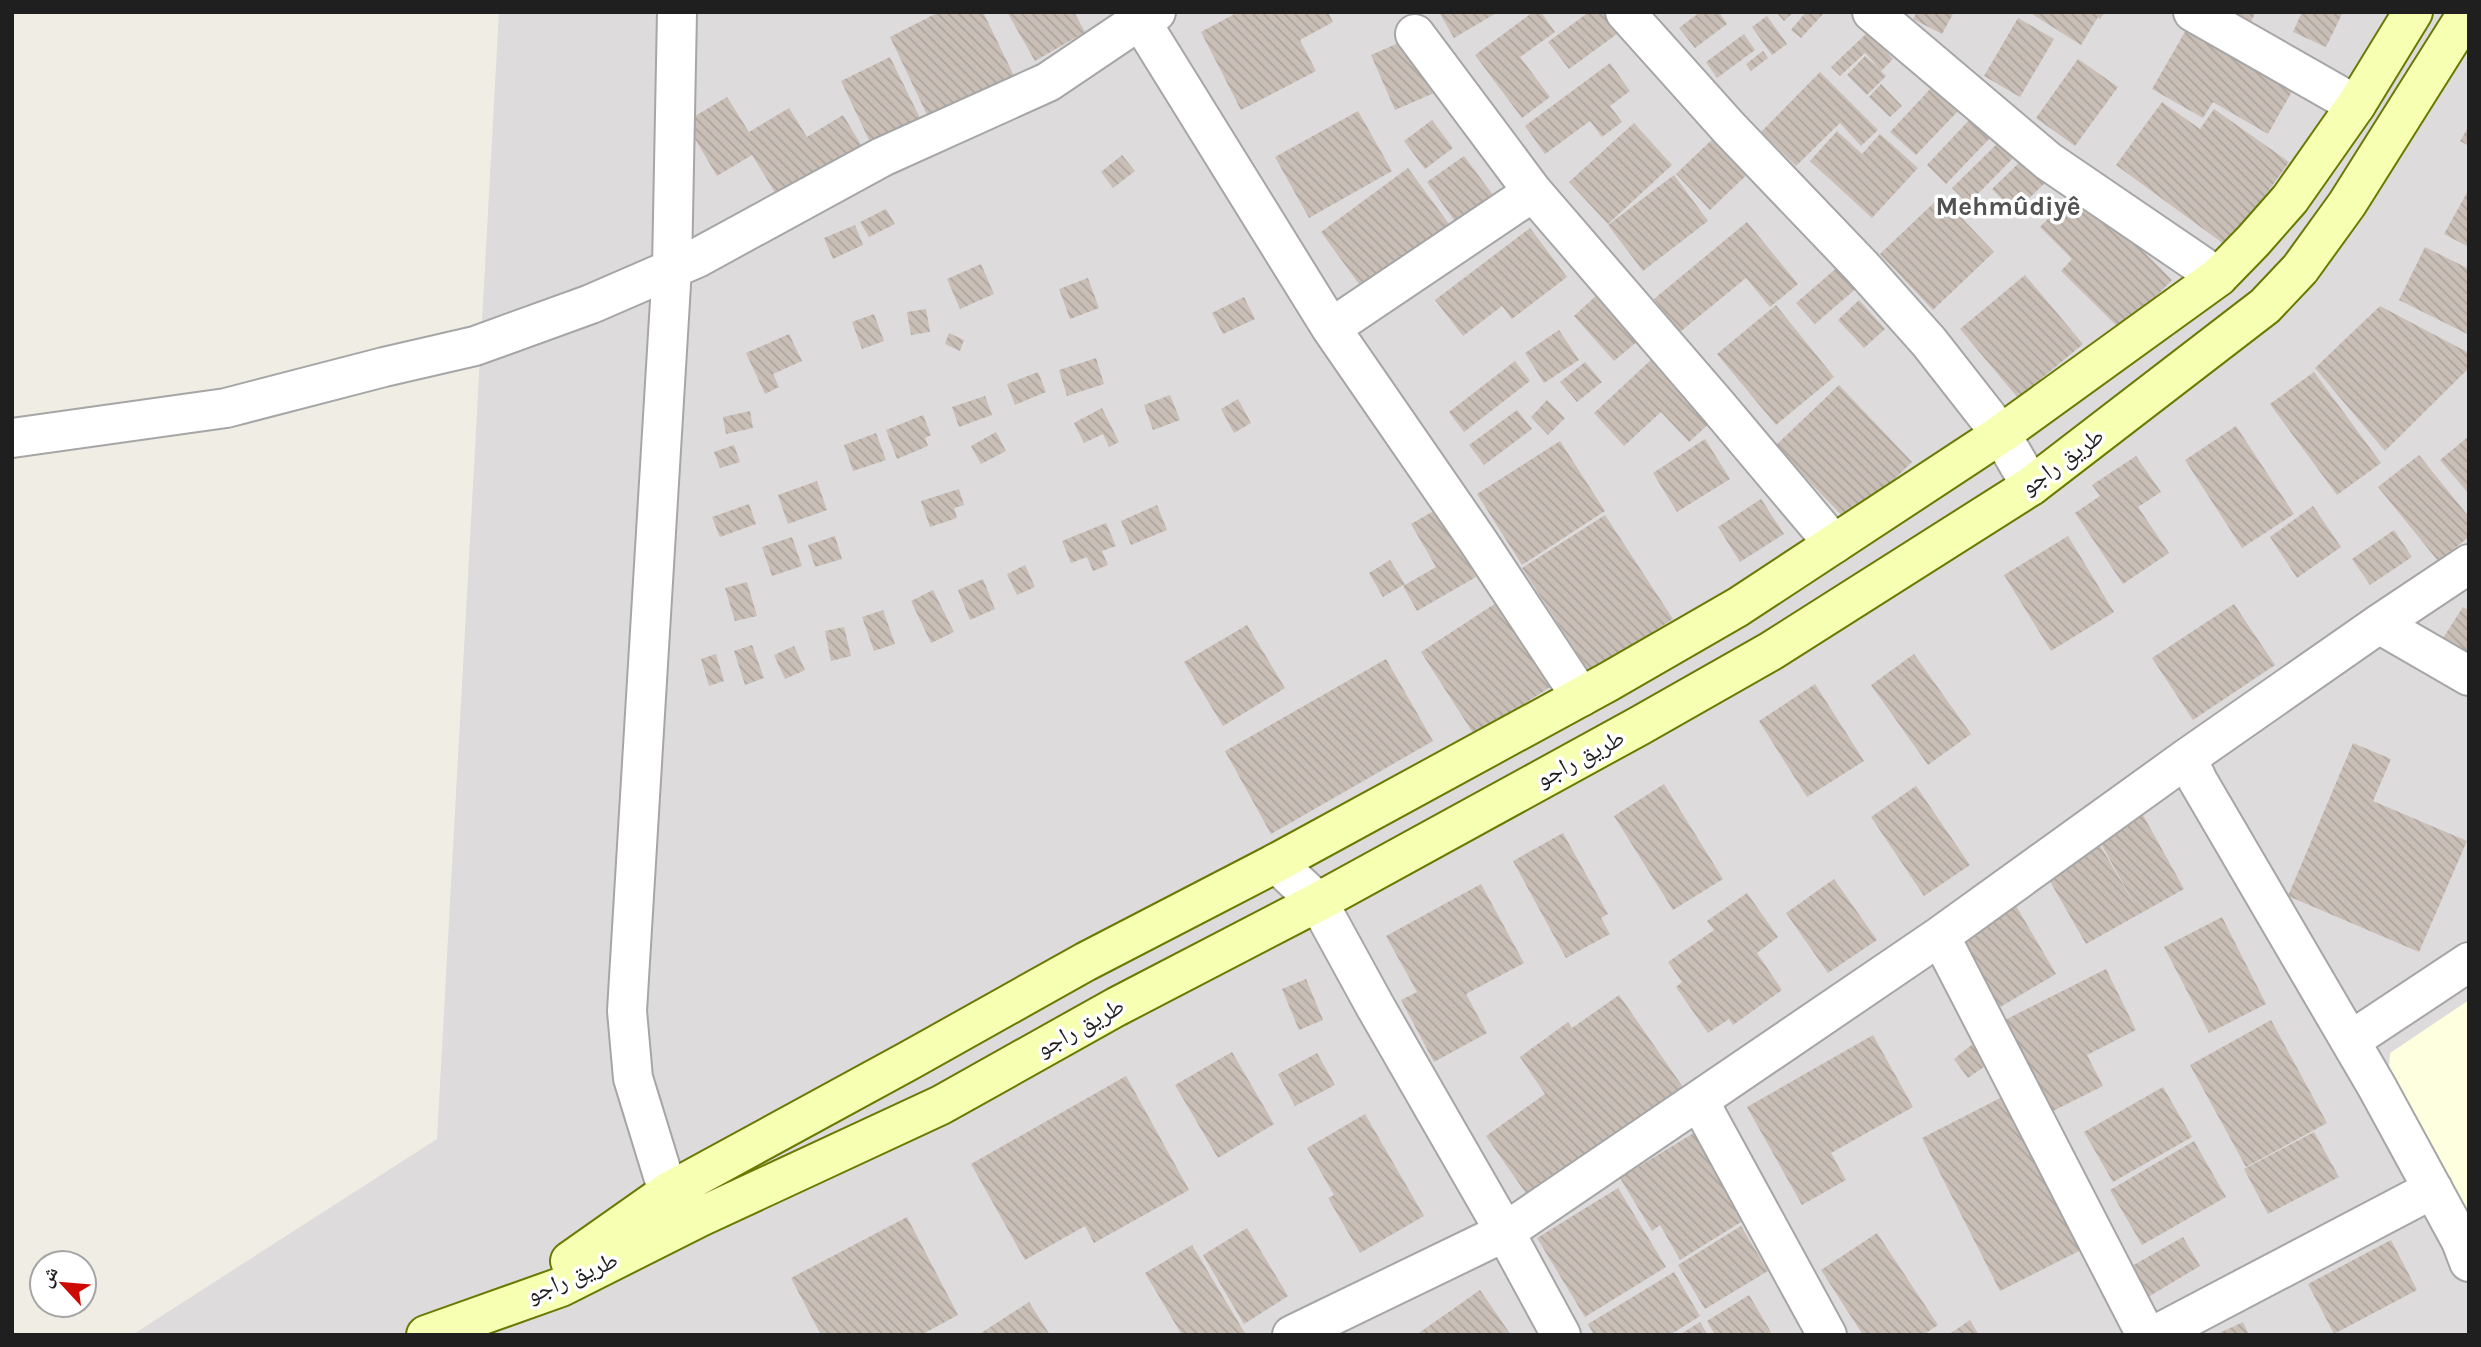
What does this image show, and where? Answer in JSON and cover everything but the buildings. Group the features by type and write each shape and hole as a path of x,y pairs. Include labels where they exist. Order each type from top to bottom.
{"main road":[{"name":"طريق راجو","path":"508,1304 668,1192 1085,962 1276,863 1738,607 2001,434 2218,277 2290,199 2356,105 2413,12"},
{"name":"طريق راجو","path":"508,1304 561,1287 700,1217 941,1105 1116,1007 1318,902 1639,726 1771,651 2031,486 2223,340 2283,288 2347,204 2468,12"},
{"path":"426,1335 508,1304"}],"street":[{"path":"668,1192 633,1078 627,1011 672,268 677,12"},
{"path":"1625,12 1728,128 1862,267 1921,333 2001,434 2031,486"},
{"path":"1872,12 2048,161 2218,277"},
{"path":"2193,12 2356,105"},
{"path":"12,438 226,408 475,346 591,304 697,258 882,157 1048,82 1148,16 1331,328 1581,696"},
{"path":"1415,34 1533,192 1833,544"},
{"path":"1331,328 1533,192"},
{"path":"1292,1335 1505,1232 1940,936 2187,758 2469,564"},
{"path":"2379,624 2469,676"},
{"path":"2187,758 2433,1189 2461,1241 2469,1262"},
{"path":"1276,863 1318,902 1561,1335"},
{"path":"1940,936 2146,1335"},
{"path":"2350,1041 2469,962"},
{"path":"1699,1101 1827,1335"},
{"path":"2155,1335 2433,1189"}],"shaded area":[{"path":"499,12 2469,12 2469,1335 132,1335 437,1139"},
{"path":"2469,1000 2469,1214 2389,1067 2390,1053"}],"district":[{"name":"Mehmûdiyê","path":"2008,206"}]}
